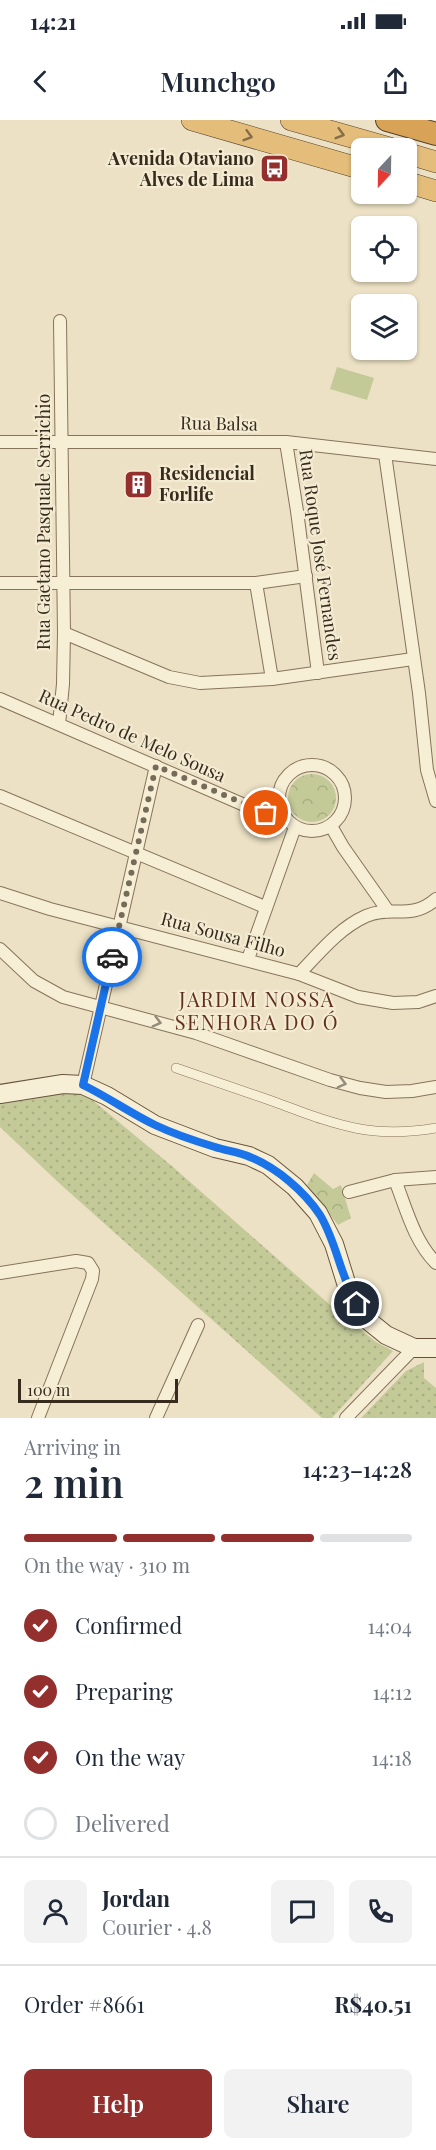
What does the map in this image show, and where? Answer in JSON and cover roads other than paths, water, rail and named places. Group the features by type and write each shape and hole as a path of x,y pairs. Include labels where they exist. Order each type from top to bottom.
{"highway":[{"path":"192,120 351,166"},
{"path":"291,120 355,138"},
{"path":"387,120 436,134"},
{"path":"417,156 436,162"},
{"path":"417,185 436,191"}],"main road":[{"path":"0,1094 63,1084 83,1085 107,1096 155,1125 215,1148 249,1156 268,1165 295,1187 318,1213 334,1244 348,1289 365,1318 386,1335 414,1348 435,1348"}],"street":[{"name":"Rua Gaetano Pasquale Serrichio","path":"60,321 64,633 60,723"},
{"name":"Rua Balsa","path":"0,442 285,442 436,459"},
{"name":"Rua Roque José Fernandes","path":"285,442 306,576 318,673"},
{"path":"385,454 427,770 436,801"},
{"path":"0,583 256,583 306,576"},
{"path":"256,583 272,679"},
{"path":"64,633 169,677 200,683 272,679 413,659"},
{"name":"Rua Pedro de Melo Sousa","path":"0,699 60,723 249,807 284,817"},
{"path":"306,765 318,765 337,776 343,786 344,808 339,818 331,826 313,832 295,827 284,817 278,798 283,781 296,769 306,765"},
{"path":"83,1085 156,766"},
{"path":"0,796 265,907"},
{"path":"331,826 388,911"},
{"path":"248,959 295,827"},
{"name":"Rua Sousa Filho","path":"0,893 50,909 248,959 299,974 358,997 393,1003 418,1002 436,996"},
{"path":"299,974 348,927 368,915 388,911 417,911 436,899"},
{"path":"0,949 34,981 63,997 196,1033 330,1080 360,1088 386,1092 436,1087"},
{"path":"176,1068 327,1122 357,1130 400,1132 436,1128"},
{"path":"349,1192 395,1180 436,1177"},
{"path":"395,1180 426,1253 436,1263"},
{"path":"0,1272 76,1261 88,1263 91,1266 92,1279 38,1418"},
{"path":"156,1418 198,1324"},
{"path":"346,1418 414,1348"}],"place":[{"name":"Avenida Otaviano Alves de Lima","path":"275,169"},
{"name":"Residencial Forlife","path":"138,484"}],"district":[{"name":"JARDIM NOSSA SENHORA DO Ó","path":"257,1012"}]}
